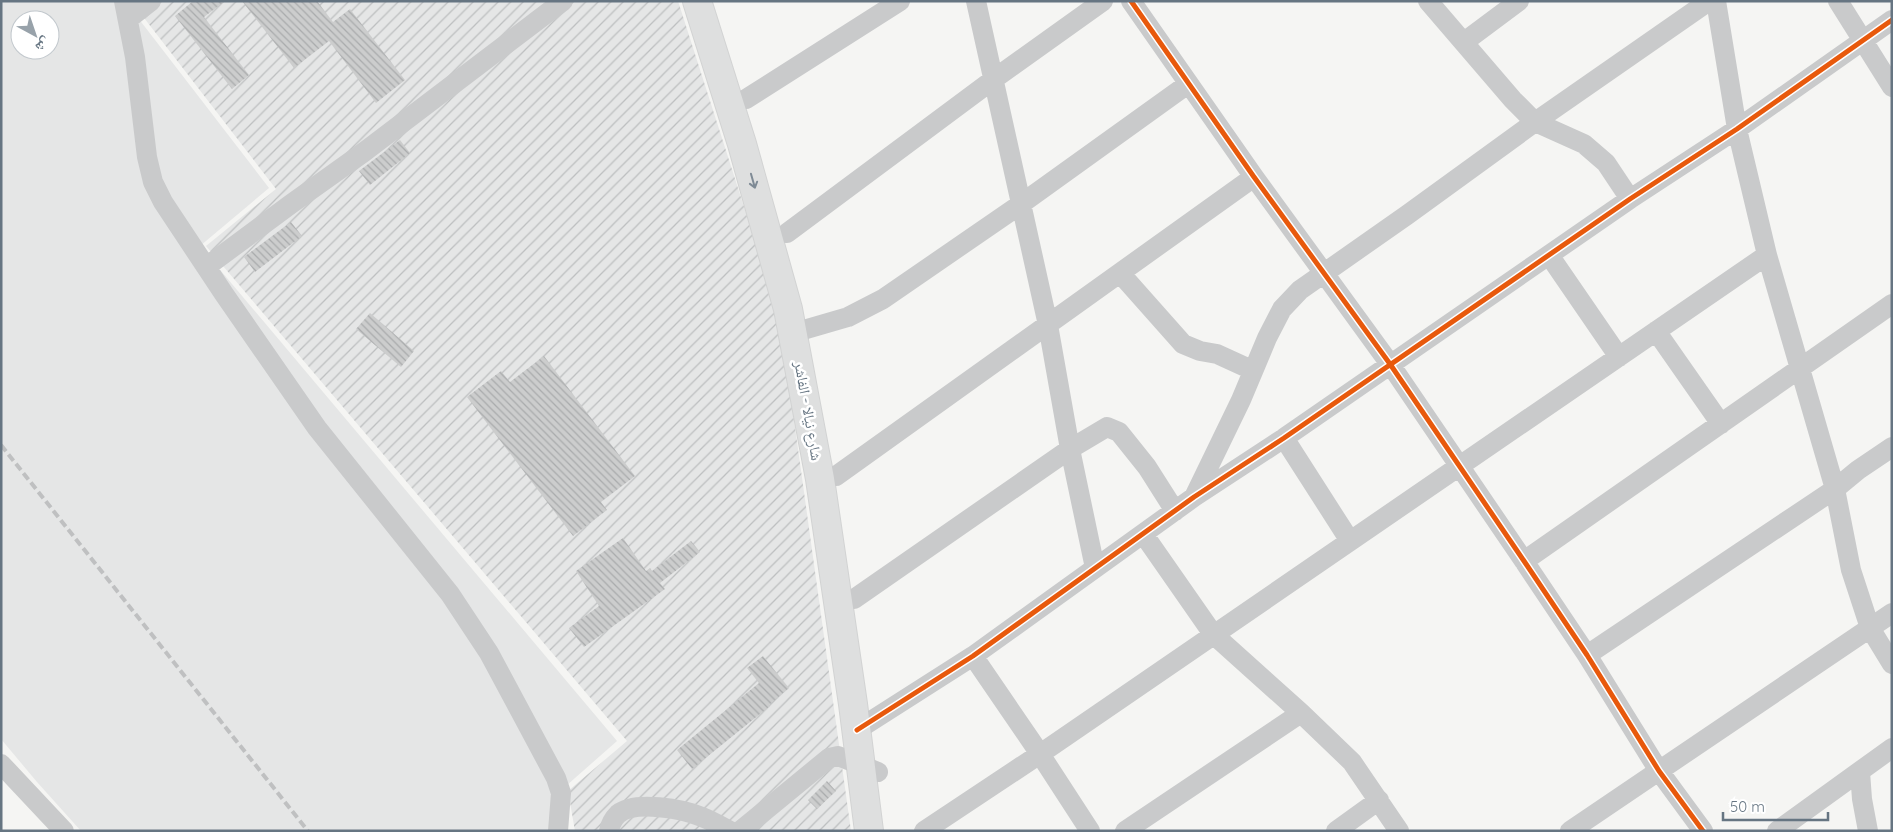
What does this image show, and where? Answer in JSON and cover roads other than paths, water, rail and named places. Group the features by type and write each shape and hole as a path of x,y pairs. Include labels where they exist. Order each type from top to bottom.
{"highway":[{"name":"شارع نيالا - الفاشر","path":"697,1 748,163 788,309 801,331 836,476 854,600 864,726"},
{"name":"شارع نيالا - الفاشر","path":"714,1 787,233 820,479 870,768 886,831"},
{"name":"شارع نيالا - الفاشر","path":"870,768 870,831"}],"street":[{"path":"151,1 126,10 135,57 147,157 153,182 163,202 206,267 317,428 450,594 489,653 556,778 561,793 558,831"},
{"path":"206,267 364,152 563,1"},
{"path":"746,99 900,1"},
{"path":"976,1 1048,325 1070,449 1095,568"},
{"path":"787,233 994,79 1103,1"},
{"path":"1130,1 1254,177 1390,364 1524,561 1659,771 1703,831"},
{"path":"1428,1 1513,100 1535,122 1584,144 1606,163 1630,199"},
{"path":"1464,42 1518,1"},
{"path":"1194,497 1267,338 1282,310 1300,290 1535,122 1709,1"},
{"path":"1716,1 1737,129 1767,255 1801,369 1814,423 1835,489 1850,570 1870,628 1892,664"},
{"path":"1838,1 1892,87"},
{"path":"864,726 973,656 1194,497 1284,438 1630,199 1737,129 1892,20"},
{"path":"801,331 848,317 883,299 1021,204 1188,84"},
{"path":"836,476 1254,177"},
{"path":"1549,255 1620,357"},
{"path":"924,831 1040,754 1767,255"},
{"path":"1120,273 1183,344 1200,351 1217,354 1252,370"},
{"path":"1524,561 1892,304"},
{"path":"1656,331 1721,424"},
{"path":"854,600 1070,449 1108,427 1119,432 1147,467 1175,511"},
{"path":"1284,438 1350,541"},
{"path":"1586,655 1835,489 1858,470 1892,447"},
{"path":"1144,534 1213,634 1352,762 1399,831"},
{"path":"1570,831 1892,613"},
{"path":"973,656 1090,831"},
{"path":"1125,831 1301,713"},
{"path":"1777,831 1892,748"},
{"path":"740,831 829,758 838,756 870,768"},
{"path":"2,767 64,831"},
{"path":"1860,772 1862,799 1868,831"},
{"path":"1336,831 1379,800"},
{"path":"609,831 617,815 627,809 639,807 676,810 701,816 730,831"}],"railway":[{"path":"1,445 308,831"}]}
